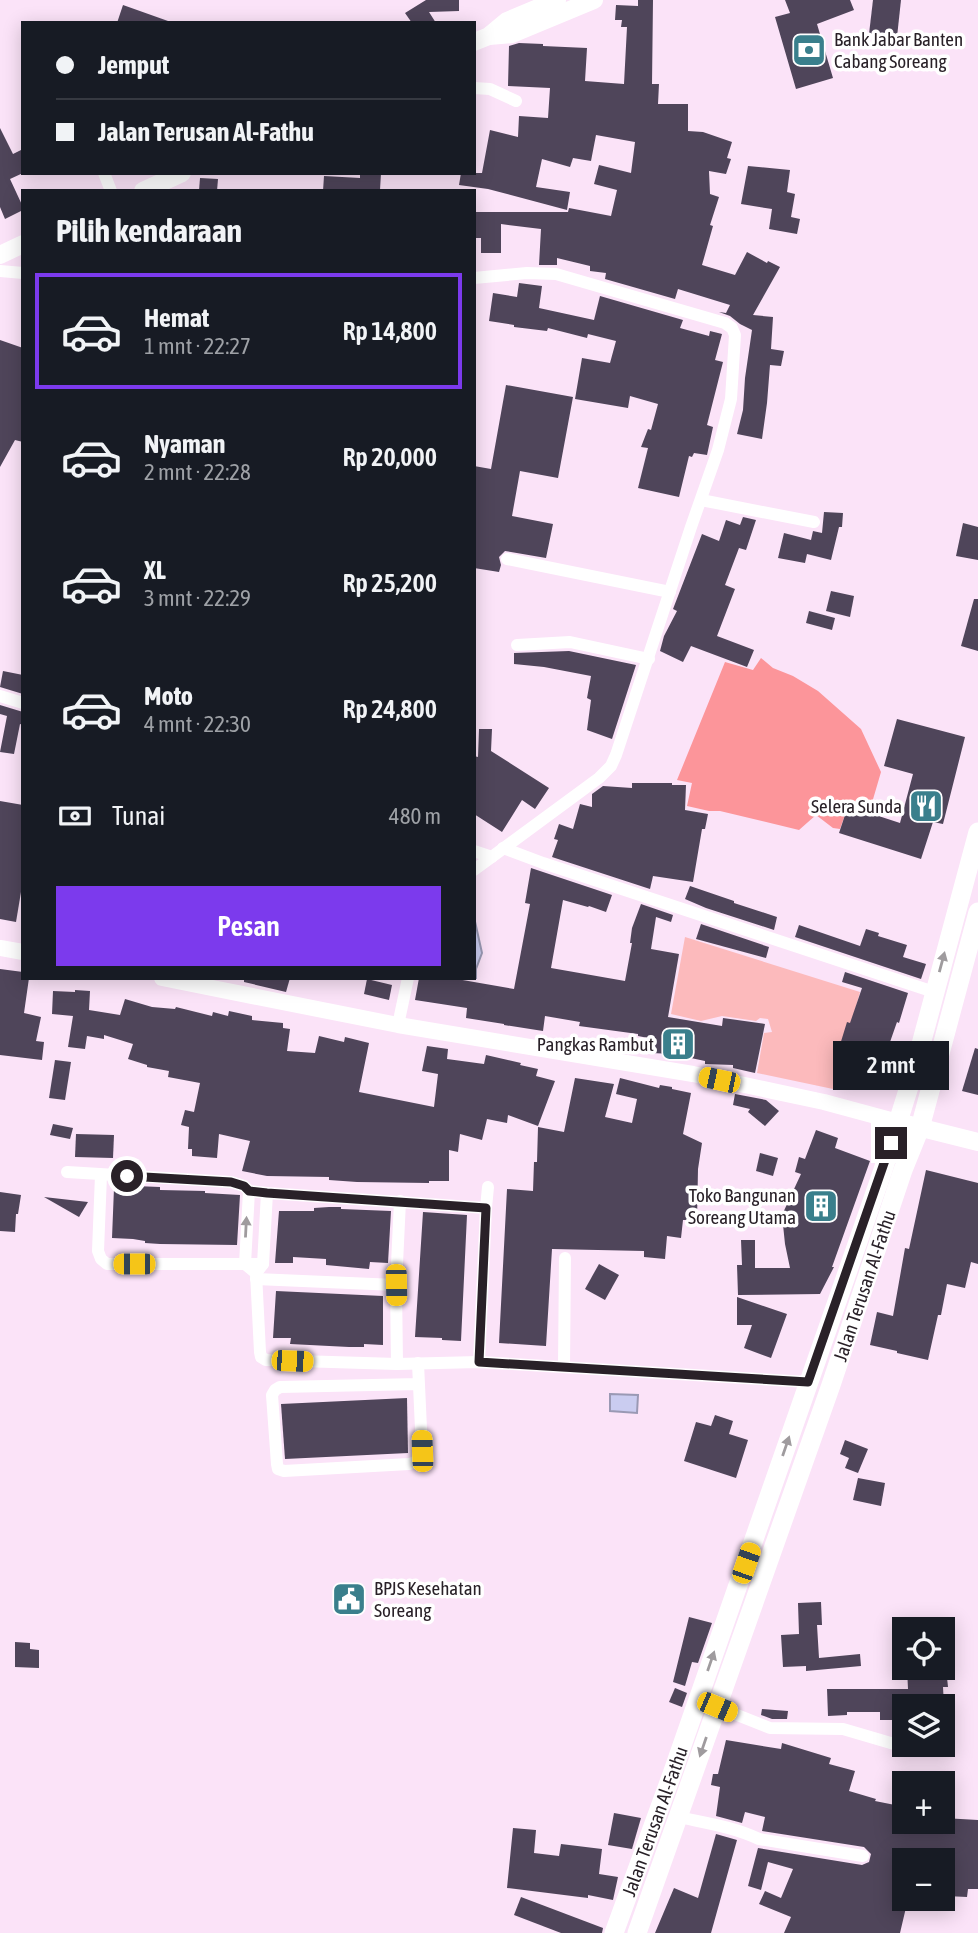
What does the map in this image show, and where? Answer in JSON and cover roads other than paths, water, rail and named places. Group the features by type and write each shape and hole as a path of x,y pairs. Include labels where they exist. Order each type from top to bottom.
{"highway":[{"name":"Jalan Terusan Al-Fathu","path":"614,1933 898,1122 978,832"},
{"name":"Jalan Terusan Al-Fathu","path":"637,1933 831,1385 903,1170 920,1128 978,912"},
{"path":"667,1785 688,1791"}],"main road":[{"path":"482,39 507,21 557,0"},
{"path":"482,39 512,34 594,0"},
{"path":"147,189 178,175"},
{"path":"0,254 21,245"},
{"path":"898,1122 978,1142"}],"street":[{"path":"476,88 490,89 516,101"},
{"path":"0,271 21,273"},
{"path":"476,278 527,273 556,274 725,323 732,328 735,335 731,399 718,450 611,766 599,778 476,869"},
{"path":"701,500 814,522"},
{"path":"507,559 670,592"},
{"path":"517,645 570,642 649,659"},
{"path":"0,696 21,702"},
{"path":"503,848 934,992"},
{"path":"476,852 492,857"},
{"path":"0,948 21,952"},
{"path":"172,980 398,1025 693,1074 824,1102 898,1122"},
{"path":"398,1025 408,980"},
{"path":"67,1172 231,1182 244,1186 249,1191 267,1193 486,1208"},
{"path":"101,1175 98,1251 100,1259 107,1264 245,1264 258,1272 396,1285"},
{"path":"479,1362 488,1187"},
{"path":"245,1264 249,1191"},
{"path":"267,1193 258,1272 260,1352 261,1357 266,1360 397,1364 479,1362 808,1382"},
{"path":"397,1364 396,1285 400,1201"},
{"path":"564,1367 565,1258"},
{"path":"418,1363 419,1384 422,1451 416,1462 284,1471 278,1469 272,1395 275,1390 280,1387 419,1384"},
{"path":"717,1707 770,1728 844,1729 892,1743"},
{"path":"679,1817 745,1832 759,1839 863,1856"}],"water":[{"path":"476,926 482,953 476,969"},
{"path":"610,1394 638,1395 637,1413 610,1411"}],"place":[{"name":"Bank Jabar Banten Cabang Soreang","path":"809,50"},
{"name":"Selera Sunda","path":"926,806"},
{"name":"Pangkas Rambut","path":"678,1044"},
{"name":"Toko Bangunan Soreang Utama","path":"821,1206"},
{"name":"BPJS Kesehatan Soreang","path":"349,1599"}]}
